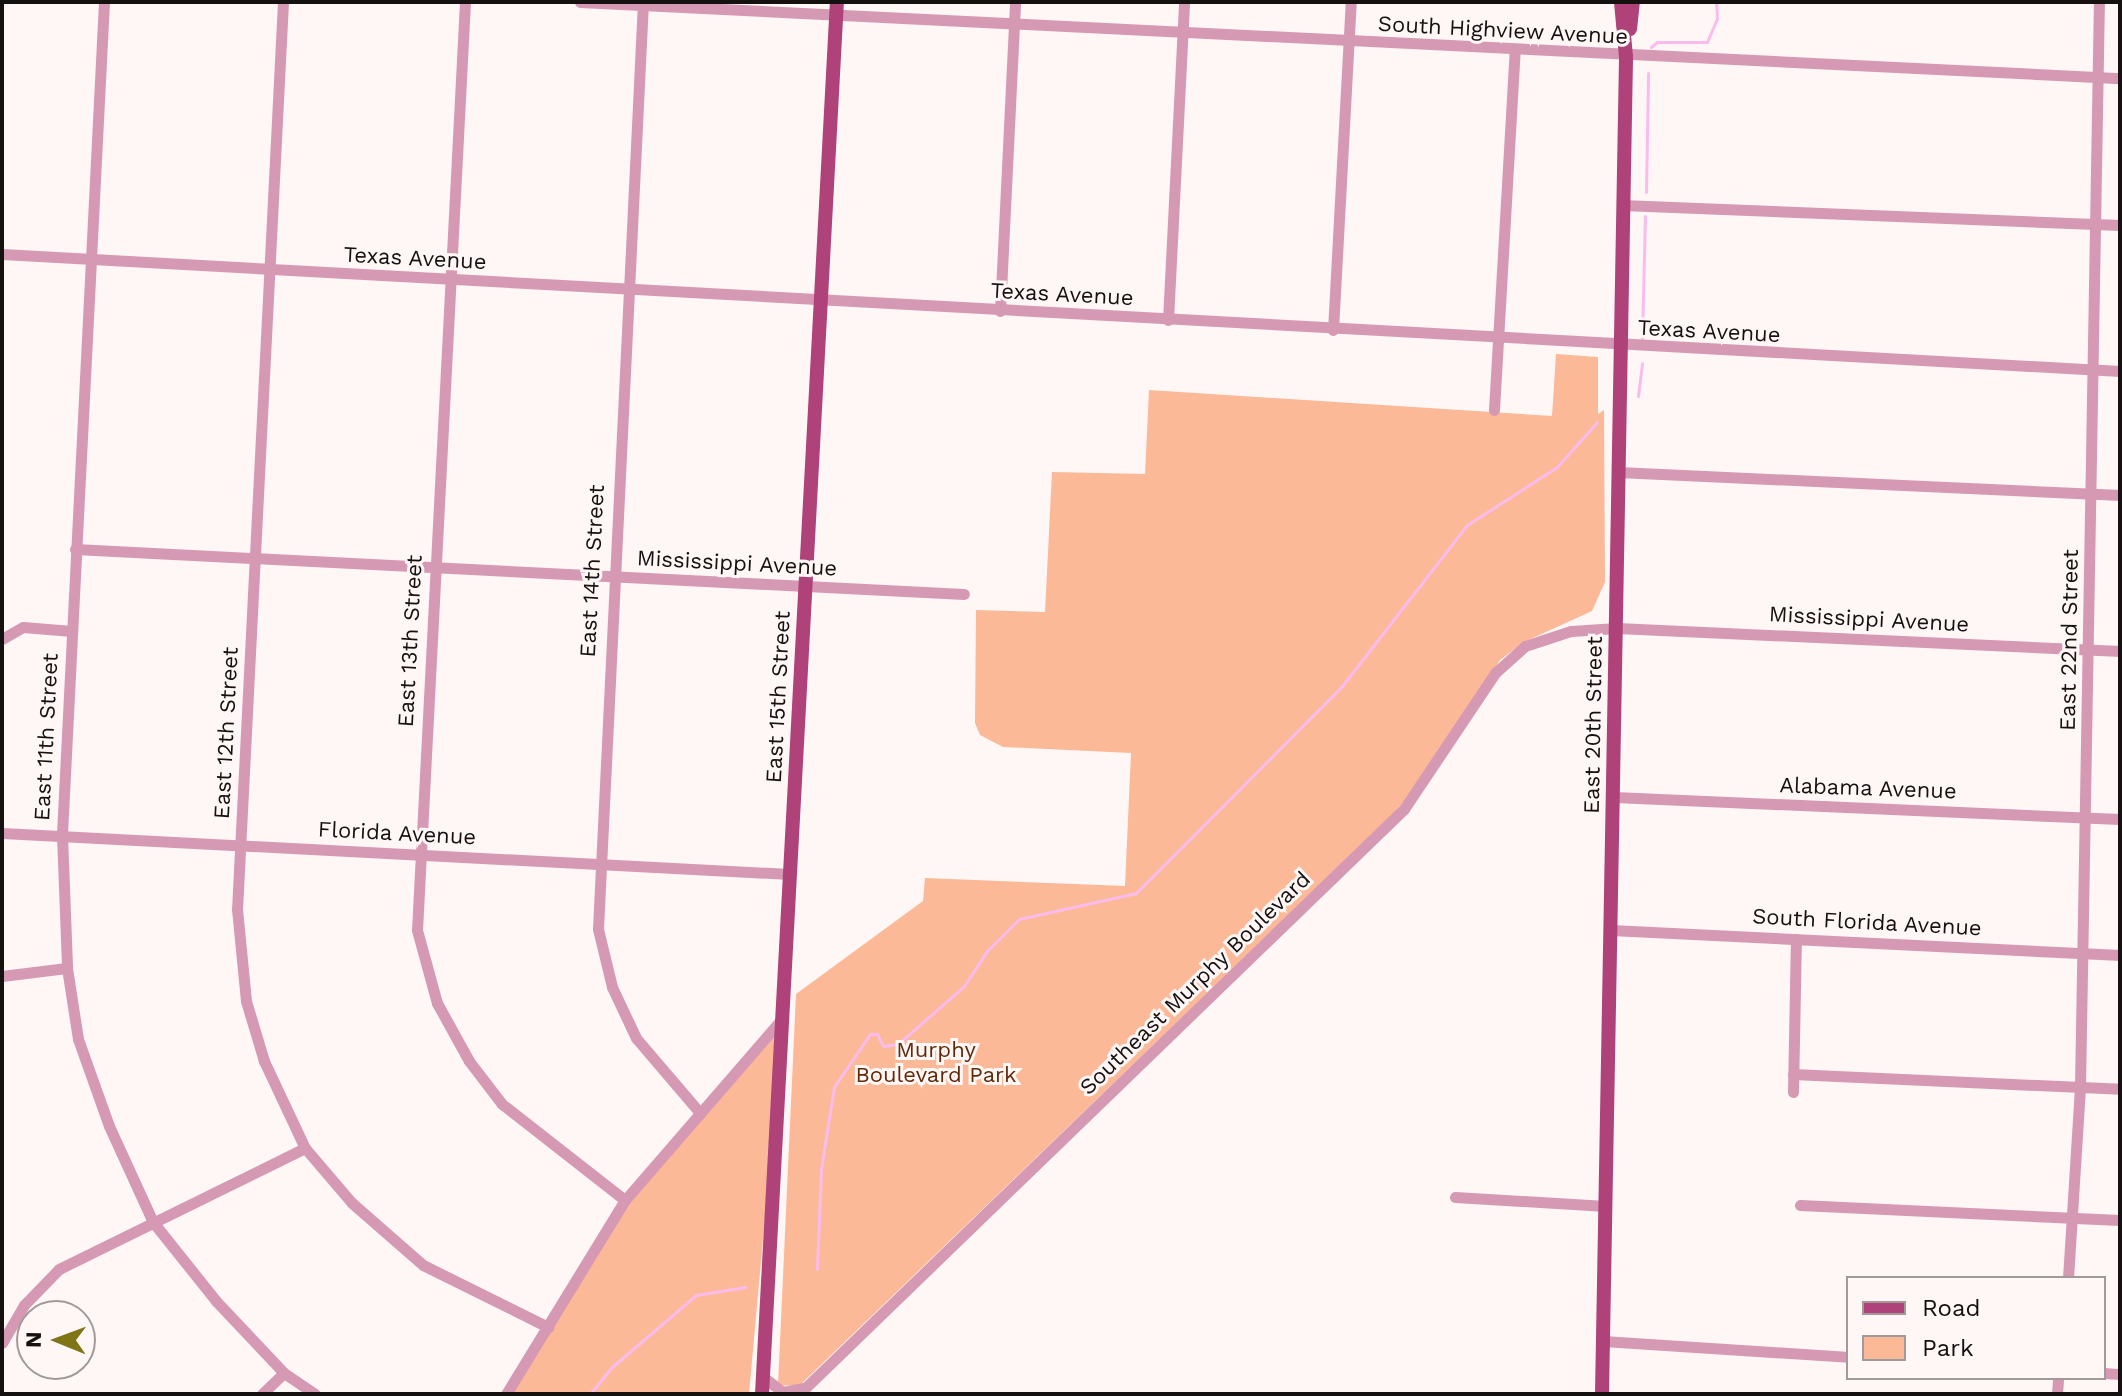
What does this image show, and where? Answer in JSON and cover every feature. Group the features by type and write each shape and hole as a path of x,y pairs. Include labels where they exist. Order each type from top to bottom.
{"main road":[{"name":"East 20th Street","path":"1621,2 1626,57"},
{"name":"East 20th Street","path":"1602,1394 1622,205 1626,57 1633,2"},
{"name":"East 15th Street","path":"762,1394 837,8"}],"street":[{"name":"East 11th Street","path":"104,2 62,835 67,968 78,1039 109,1126 153,1222 216,1301 284,1373 315,1394"},
{"name":"East 12th Street","path":"283,2 237,909 246,1001 264,1061 305,1148 352,1203 423,1265 548,1327"},
{"name":"East 13th Street","path":"465,2 417,930 437,1003 469,1061 502,1104 625,1200"},
{"name":"South Highview Avenue","path":"580,2 837,8 1014,23 1349,42 2120,78"},
{"path":"1000,311 1015,2"},
{"path":"1168,320 1184,2"},
{"path":"1333,330 1351,2"},
{"name":"East 22nd Street","path":"2068,1276 2075,1218 2087,817 2099,2"},
{"name":"East 14th Street","path":"643,4 598,863 598,929 612,987 636,1038 700,1113"},
{"path":"1494,410 1515,51"},
{"path":"1622,205 2120,225"},
{"name":"Texas Avenue","path":"2,254 18,259 91,259 1620,347 2120,371"},
{"path":"1618,472 2120,495"},
{"name":"Mississippi Avenue","path":"75,549 964,594"},
{"path":"2,639 23,627 72,631"},
{"name":"Mississippi Avenue","path":"1617,628 2120,651"},
{"name":"Southeast Murphy Boulevard","path":"804,1390 1404,809 1495,673 1513,655 1552,635 1617,628"},
{"name":"Alabama Avenue","path":"1614,797 2120,819"},
{"name":"Florida Avenue","path":"2,833 790,874"},
{"name":"South Florida Avenue","path":"1611,930 2120,955"},
{"path":"1793,1092 1796,939"},
{"path":"2,976 67,968"},
{"path":"506,1394 625,1200 783,1018"},
{"path":"1793,1074 2120,1089"},
{"path":"2,1343 24,1305 59,1269 305,1148"},
{"path":"1455,1197 1606,1206"},
{"path":"1800,1205 2120,1220"},
{"path":"1603,1341 1846,1357"},
{"path":"262,1394 284,1373"},
{"path":"763,1377 783,1392 804,1390"}],"green space":[{"name":"Murphy Boulevard Park","path":"1556,354 1598,357 1598,414 1604,410 1605,582 1592,611 1524,642 1500,660 1425,776 1395,812 799,1386 778,1385 796,994 923,901 925,878 1125,886 1131,753 1003,747 980,735 975,723 976,610 1045,612 1052,472 1145,474 1149,390 1552,416"},
{"path":"783,1018 749,1394 507,1394 625,1200"}],"waterway":[{"path":"1651,47 1657,42 1707,42 1717,19 1716,2"},
{"path":"1646,192 1648,73"},
{"path":"1642,338 1645,216"},
{"path":"1638,396 1642,363"},
{"path":"817,1269 821,1169 834,1087 870,1034 877,1034 883,1046 898,1044 964,986 987,951 1019,919 1136,893 1342,686 1467,525 1557,467 1597,422"},
{"path":"590,1394 613,1366 696,1295 745,1287"}]}
